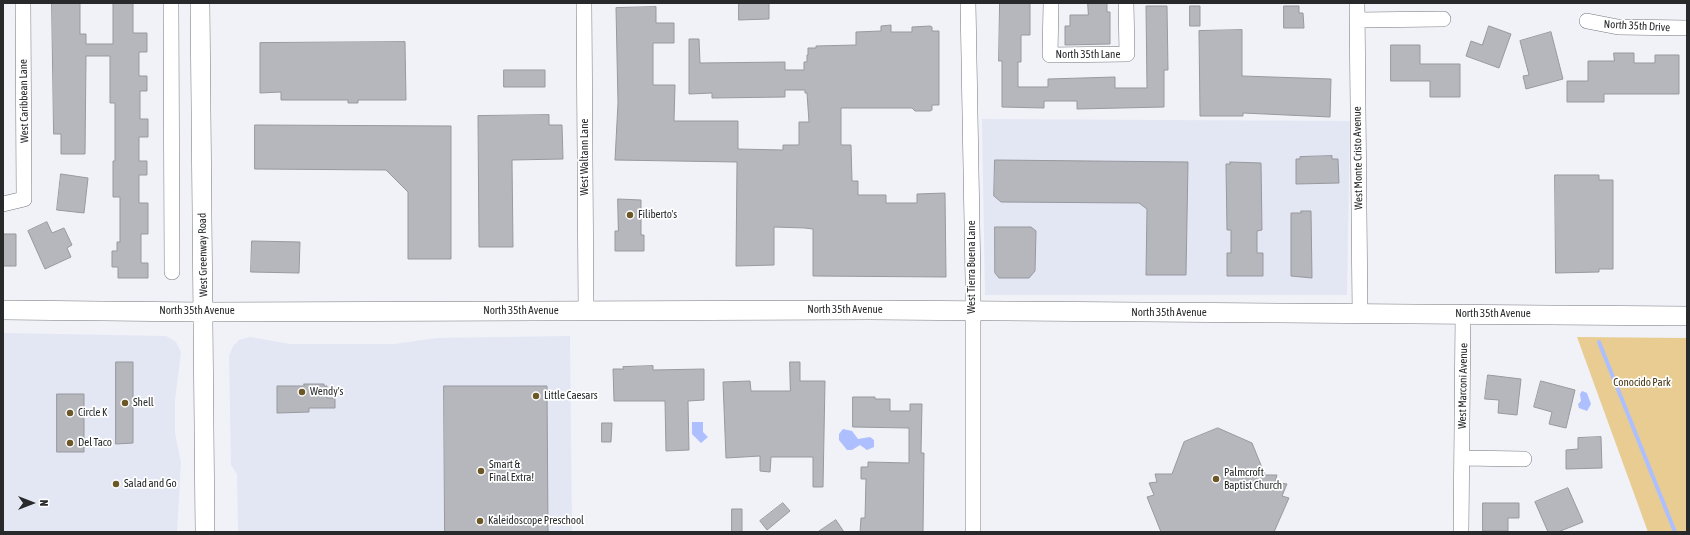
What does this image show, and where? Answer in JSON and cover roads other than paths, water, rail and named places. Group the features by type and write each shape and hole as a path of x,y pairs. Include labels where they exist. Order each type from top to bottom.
{"main road":[{"name":"West Greenway Road","path":"200,3 205,532"},
{"name":"North 35th Avenue","path":"3,310 203,312 972,311 1687,316"}],"street":[{"name":"West Caribbean Lane","path":"3,204 24,199 26,181 23,3"},
{"path":"170,3 172,272"},
{"name":"West Waltann Lane","path":"584,3 586,311"},
{"name":"West Tierra Buena Lane","path":"968,3 973,532"},
{"name":"North 35th Lane","path":"1051,3 1050,55 1127,54 1126,3"},
{"name":"West Monte Cristo Avenue","path":"1357,3 1360,313"},
{"path":"1357,20 1443,19"},
{"name":"North 35th Drive","path":"1588,22 1618,27 1687,28"},
{"name":"West Marconi Avenue","path":"1461,532 1463,314"},
{"path":"1462,458 1524,459"}],"water":[{"path":"1582,391 1587,393 1591,404 1587,411 1579,408 1578,404 1581,401 1580,394"},
{"path":"692,422 703,422 703,432 708,437 701,443 692,434"},
{"path":"843,429 852,431 858,439 870,437 874,440 874,447 867,450 860,445 852,450 847,450 839,440 839,434"}],"waterway":[{"path":"1599,342 1675,532"}],"place":[{"name":"Filiberto's","path":"630,215"},
{"name":"Wendy's","path":"302,392"},
{"name":"Little Caesars","path":"536,396"},
{"name":"Shell","path":"125,403"},
{"name":"Circle K","path":"70,413"},
{"name":"Del Taco","path":"70,443"},
{"name":"Smart & Final Extra!","path":"481,471"},
{"name":"Palmcroft Baptist Church","path":"1216,479"},
{"name":"Salad and Go","path":"116,484"},
{"name":"Kaleidoscope Preschool","path":"480,521"}],"park label":[{"name":"Conocido Park","path":"1642,383"}]}
